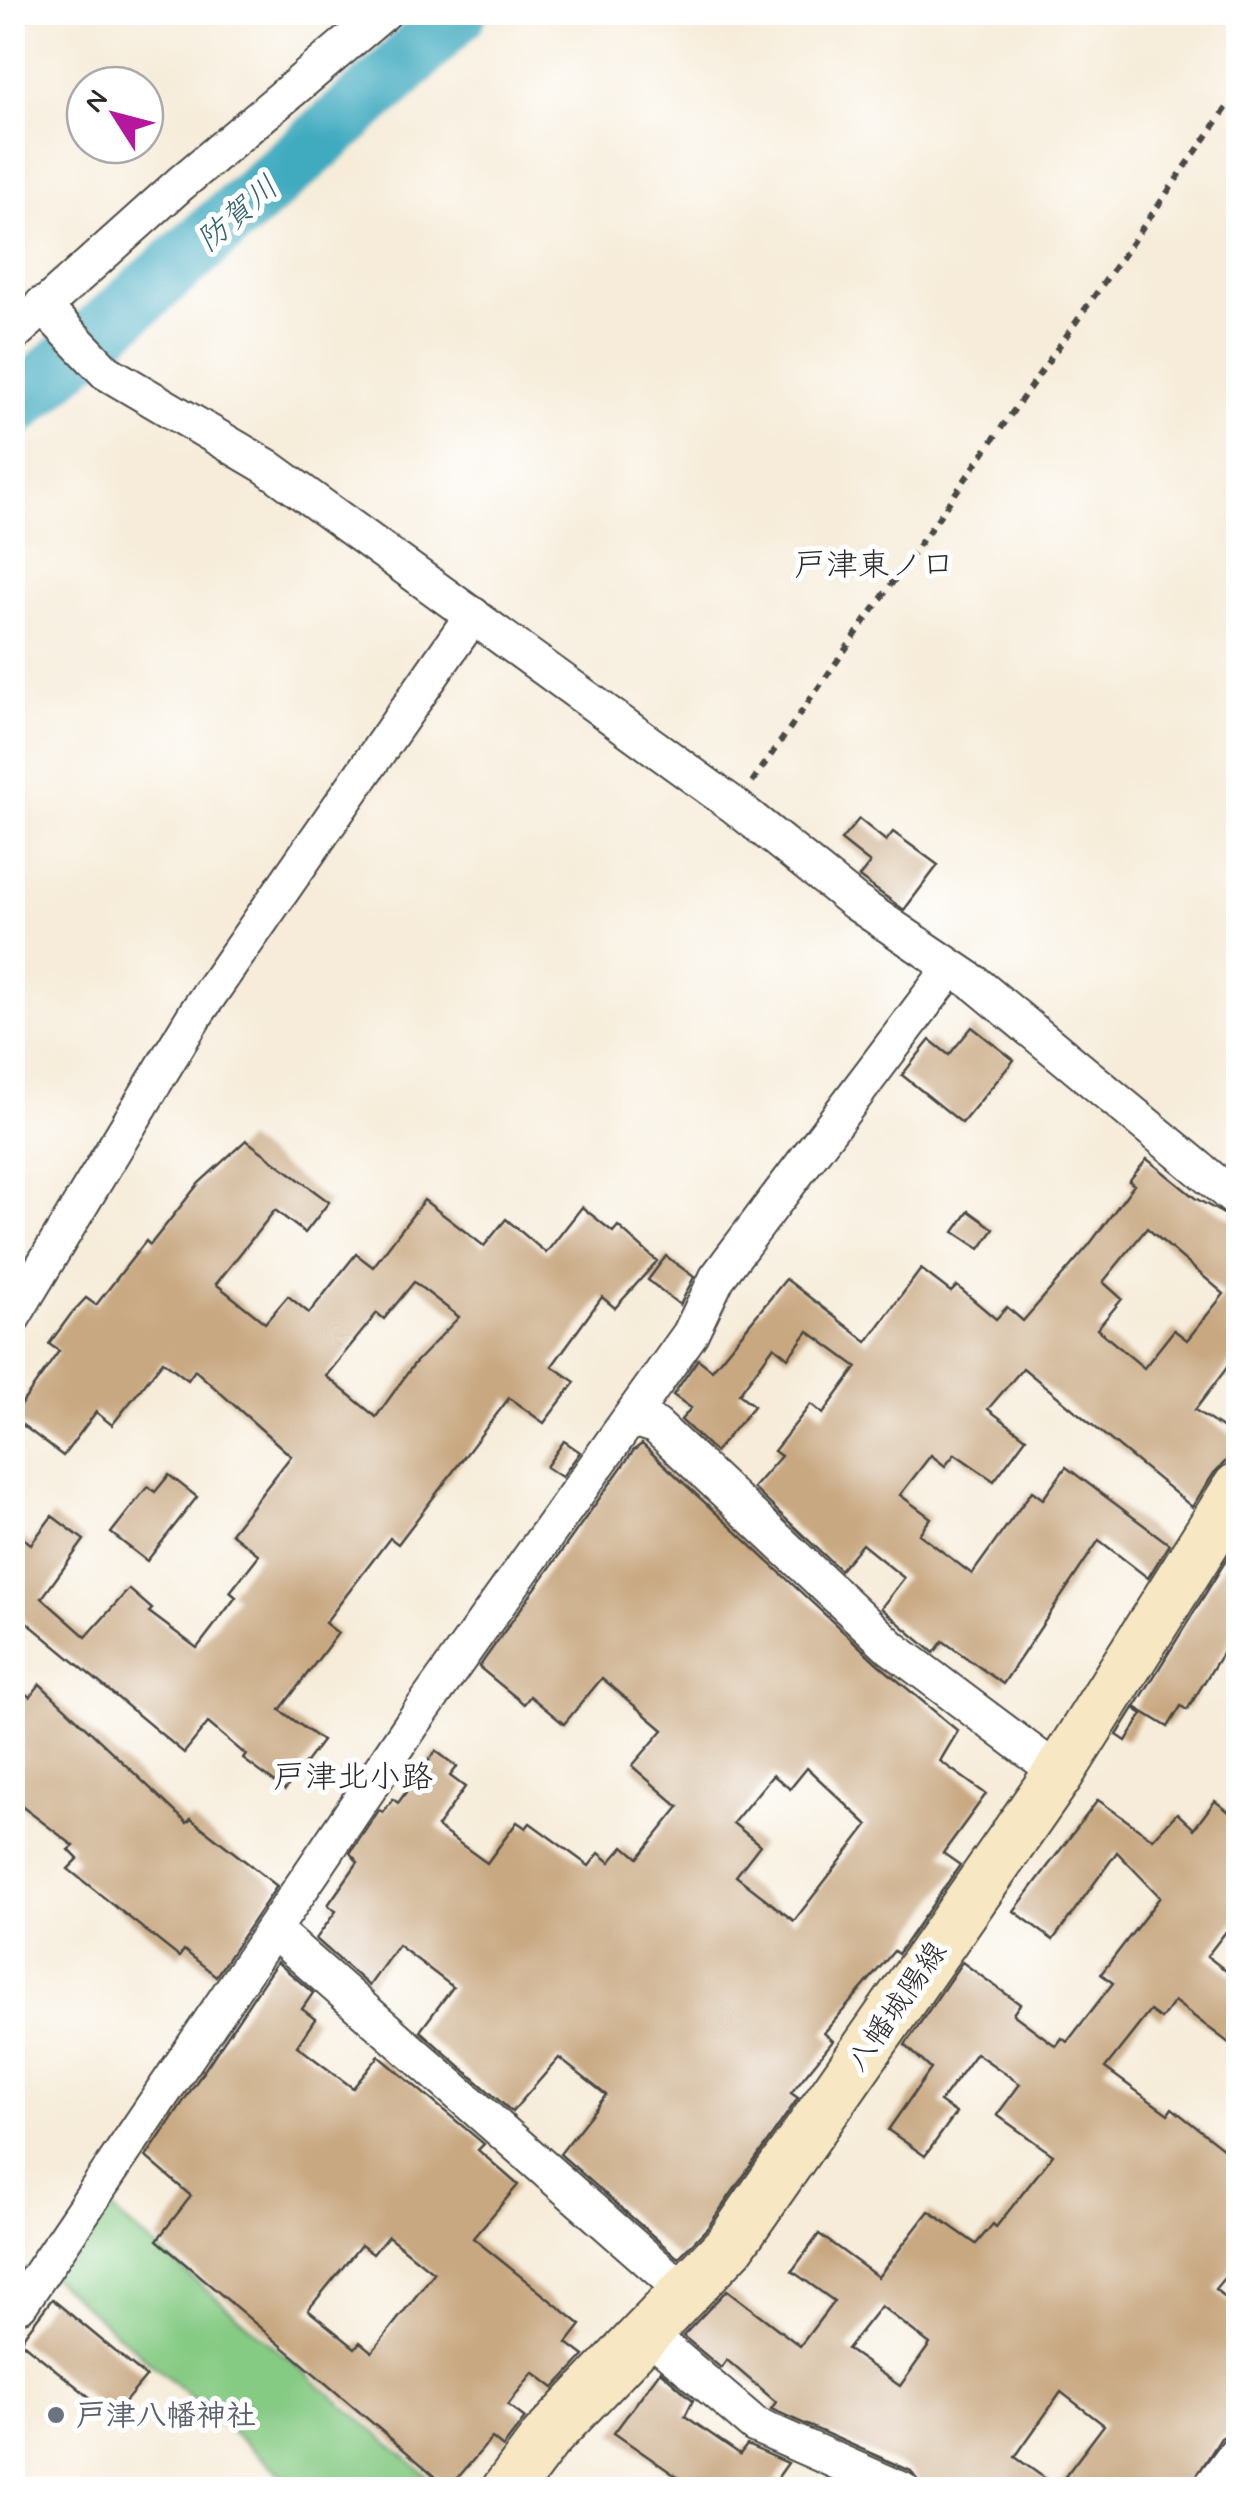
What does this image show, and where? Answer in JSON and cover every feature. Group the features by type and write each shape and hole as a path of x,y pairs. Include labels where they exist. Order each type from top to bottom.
{"main road":[{"name":"八幡城陽線","path":"507,2490 545,2439 730,2244 1058,1773 1238,1488"}],"street":[{"path":"13,333 48,312 384,12"},
{"path":"48,312 106,372 266,466 735,806 856,902 976,984 1238,1201"},
{"path":"12,1318 195,1015 473,615"},
{"path":"12,2301 20,2304 412,1724 690,1334 716,1278 951,968"},
{"path":"631,1418 656,1426 892,1648 1058,1773"},
{"path":"274,1931 686,2293"},
{"path":"646,2332 755,2426 902,2490"},
{"path":"1210,2490 1238,2452"}],"path":[{"path":"735,806 1238,92"}],"green space":[{"path":"101,2201 443,2489 298,2489 51,2277"}],"building":[{"path":"859,819 886,841 893,832 938,865 904,910 859,877 870,863 841,840"},
{"path":"972,1027 1014,1060 962,1123 902,1075 930,1040 949,1055"},
{"path":"246,1140 329,1202 305,1233 275,1210 216,1284 265,1323 288,1296 309,1313 356,1254 373,1267 424,1200 484,1246 506,1219 546,1253 582,1207 613,1232 618,1226 657,1261 615,1308 602,1297 552,1366 575,1382 544,1423 509,1398 398,1544 390,1538 325,1623 338,1633 280,1710 322,1741 285,1790 243,1759 246,1755 208,1723 184,1753 12,1610 12,1530 31,1544 52,1516 84,1540 42,1598 86,1637 129,1589 152,1609 149,1612 197,1648 236,1597 230,1592 259,1555 231,1533 291,1456 195,1370 188,1380 163,1361 112,1425 96,1412 63,1456 12,1417 59,1351 49,1344 71,1314 86,1298 96,1305 146,1241 150,1245 199,1183","holes":["414,1282 459,1317 414,1364 376,1417 326,1376 377,1313 384,1319"]},
{"path":"1147,1159 1195,1198 1238,1222 1238,1353 1195,1410 1238,1439 1238,1449 1214,1473 1192,1507 1023,1368 988,1409 1026,1438 994,1481 955,1454 945,1466 931,1455 900,1495 931,1518 919,1534 972,1574 1032,1491 1043,1499 1066,1467 1169,1544 1148,1578 1099,1540 1003,1684 943,1641 934,1653 881,1608 904,1578 862,1544 840,1570 753,1488 781,1456 774,1451 811,1404 823,1414 857,1367 808,1331 788,1358 774,1346 739,1394 754,1406 715,1452 681,1420 691,1408 673,1395 698,1359 712,1370 786,1279 867,1342 921,1269 951,1292 957,1286 996,1319 1007,1307 1023,1321 1089,1245 1134,1185 1129,1181","holes":["1147,1228 1224,1294 1187,1340 1174,1330 1144,1368 1097,1329 1122,1299 1103,1282"]},
{"path":"969,1211 994,1229 980,1249 954,1232"},
{"path":"666,1256 694,1277 680,1305 648,1280"},
{"path":"564,1441 580,1452 562,1477 546,1467"},
{"path":"642,1444 878,1664 958,1731 940,1761 986,1794 943,1853 960,1865 898,1954 894,1951 824,2033 833,2041 791,2093 798,2098 708,2227 678,2258 560,2154 606,2095 559,2058 512,2112 420,2031 453,1987 398,1945 369,1986 316,1939 336,1911 328,1905 358,1862 350,1853 379,1810 383,1812 393,1799 398,1803 436,1751 457,1767 450,1776 465,1787 437,1827 487,1863 517,1822 526,1828 530,1823 589,1866 599,1853 610,1862 624,1846 638,1858 679,1807 632,1766 663,1730 602,1678 564,1724 530,1696 524,1704 479,1667","holes":["807,1768 868,1825 794,1921 736,1876 760,1845 733,1823 773,1775 790,1789"]},
{"path":"169,1475 197,1497 147,1561 111,1533 148,1486 155,1492"},
{"path":"1238,1541 1238,1628 1187,1710 1181,1706 1168,1727 1135,1707"},
{"path":"12,1684 30,1697 40,1684 187,1823 191,1819 277,1886 216,1976 184,1950 179,1957 68,1869 78,1859 69,1850 74,1846 12,1799"},
{"path":"1134,1708 1143,1714 1126,1741 1117,1735"},
{"path":"1098,1800 1153,1839 1177,1813 1194,1829 1215,1801 1238,1819 1238,1916 1207,1956 1238,1980 1238,2050 1174,2001 1161,2019 1150,2011 1105,2068 1168,2114 1172,2108 1238,2160 1238,2261 1215,2289 1238,2309 1238,2429 1221,2438 1188,2490 923,2490 911,2471 771,2409 776,2402 727,2360 721,2368 683,2336 727,2290 800,2346 834,2301 792,2271 819,2234 878,2277 929,2211 976,2244 993,2224 996,2227 1053,2155 997,2115 1020,2084 976,2053 940,2102 956,2113 925,2156 888,2130 931,2069 905,2045 962,1962 1020,2004 1013,2014 1056,2046 1062,2038 1067,2042 1113,1983 1101,1974 1160,1897 1117,1852 1053,1940 1014,1911","holes":["881,2306 930,2344 900,2386 847,2349","1061,2392 1104,2425 1057,2487 1015,2457"]},
{"path":"277,1962 313,1993 302,2009 315,2019 297,2046 353,2088 379,2056 484,2144 478,2150 518,2185 473,2238 581,2325 567,2343 584,2356 554,2388 533,2372 508,2405 525,2418 503,2447 492,2438 449,2488 157,2240 191,2196 146,2157","holes":["388,2236 434,2273 372,2352 360,2342 355,2348 308,2310 361,2245 373,2254"]},
{"path":"52,2299 146,2377 113,2416 20,2341"},
{"path":"660,2371 693,2400 685,2416 740,2454 747,2445 788,2463 769,2490 696,2490 614,2433"}],"waterway":[{"name":"防賀川","path":"12,409 390,79 457,12"}],"place":[{"name":"戸津八幡神社","path":"56,2415"}],"district":[{"name":"戸津東ノ口","path":"874,564"},
{"name":"戸津北小路","path":"353,1776"}]}
